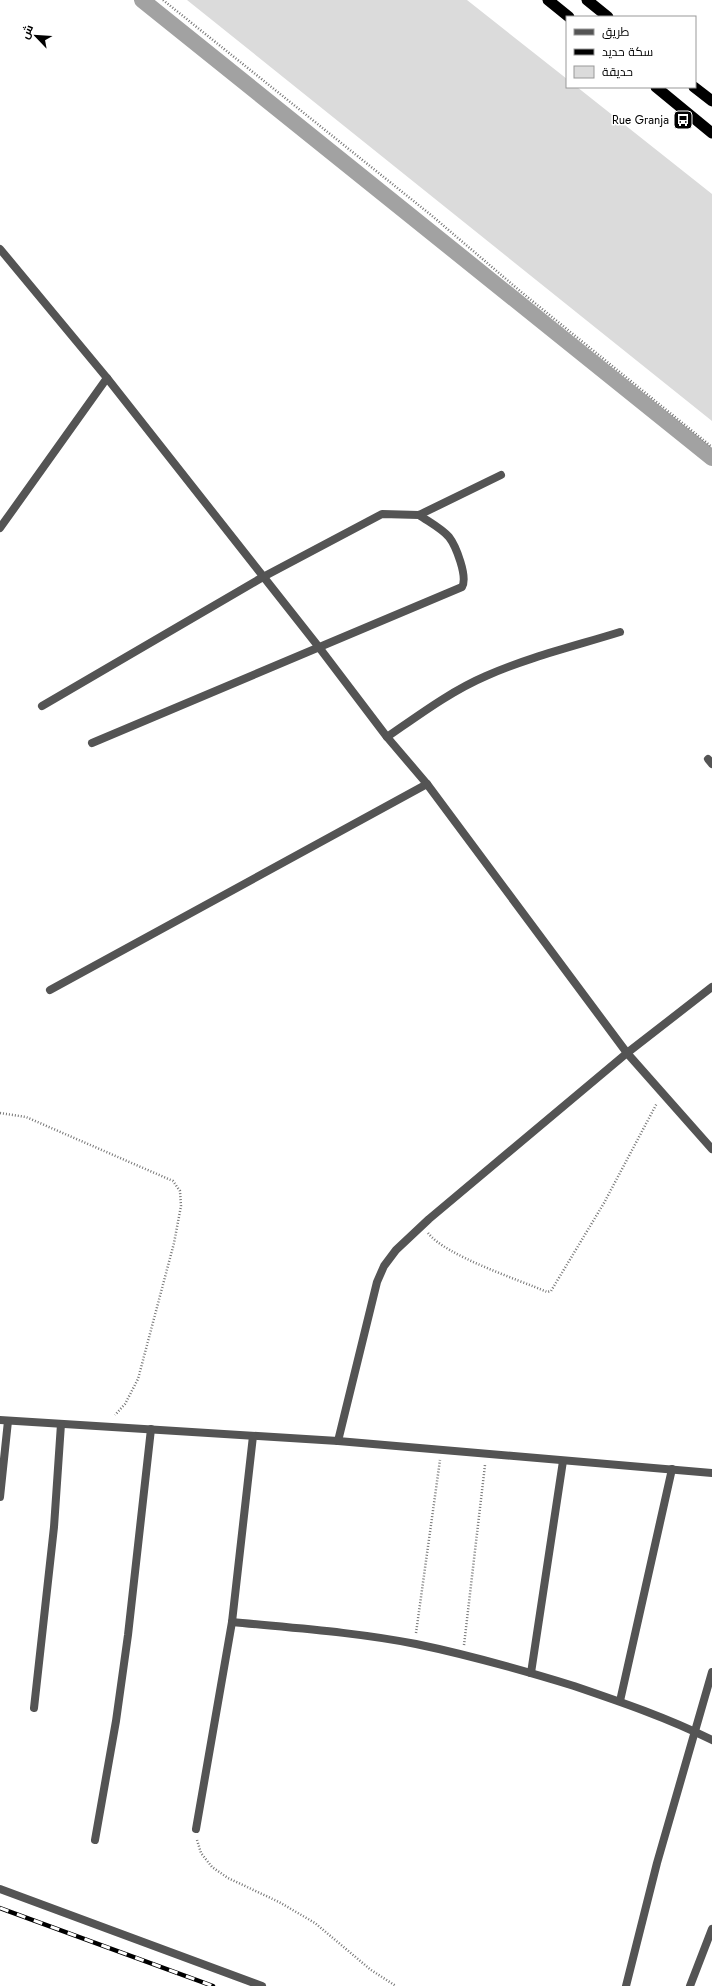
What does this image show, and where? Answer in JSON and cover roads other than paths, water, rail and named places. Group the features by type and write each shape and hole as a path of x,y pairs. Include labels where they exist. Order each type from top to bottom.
{"highway":[{"path":"548,0 568,16"},
{"path":"587,0 607,16"},
{"path":"657,88 712,133"},
{"path":"695,88 712,101"}],"street":[{"path":"0,248 107,378 387,736 427,784 627,1053 712,1149"},
{"path":"0,528 107,378"},
{"path":"42,706 263,577 382,514 419,515 501,475"},
{"path":"92,743 318,646 462,587 464,580 461,564 449,537 419,515"},
{"path":"387,736 446,698 485,676 522,662 620,632"},
{"path":"50,990 427,784"},
{"path":"338,1441 377,1282 388,1260 422,1225 627,1053 712,987"},
{"path":"0,1497 4,1420 338,1441 712,1472"},
{"path":"34,1708 54,1527 61,1424"},
{"path":"95,1840 116,1721 128,1635 151,1429"},
{"path":"196,1829 232,1622 254,1436"},
{"path":"531,1673 564,1460"},
{"path":"620,1701 672,1469"},
{"path":"232,1622 365,1636 414,1644 462,1655 531,1673 620,1701 694,1731 712,1740"},
{"path":"626,1986 657,1863 712,1672"},
{"path":"0,1889 262,1986"},
{"path":"690,1986 712,1929"}],"waterway":[{"path":"142,0 712,458"}],"railway":[{"path":"0,1908 213,1986"}],"place":[{"name":"Rue Granja","path":"683,120"}]}
